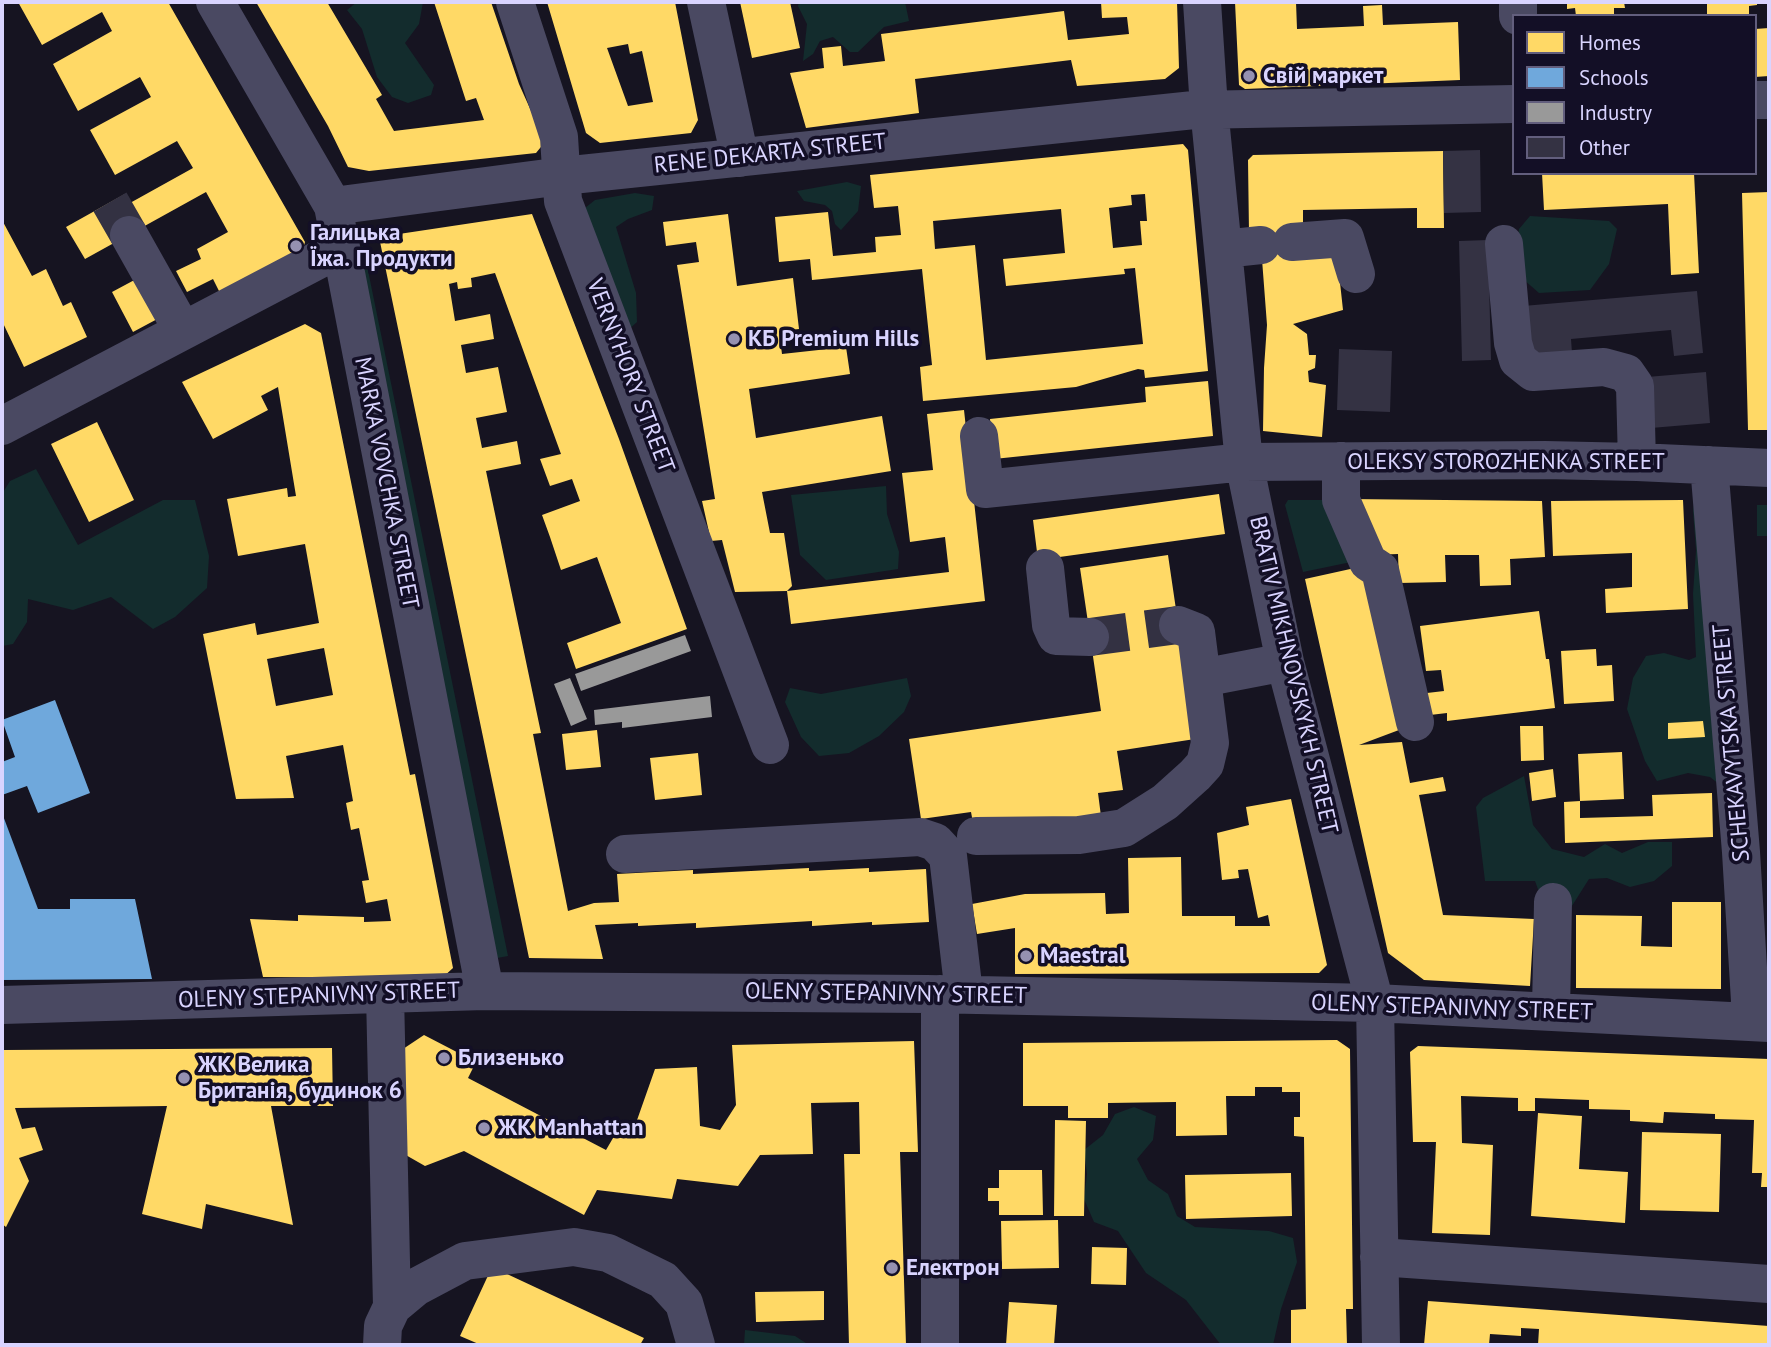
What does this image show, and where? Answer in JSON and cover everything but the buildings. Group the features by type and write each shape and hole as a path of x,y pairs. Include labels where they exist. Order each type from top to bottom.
{"street":[{"name":"MARKA VOVCHKA STREET","path":"215,2 332,206 485,992"},
{"name":"VERNYHORY STREET","path":"514,2 559,137 563,201 770,745"},
{"path":"706,2 740,158"},
{"name":"BRATIV MIKHNOVSKYKH STREET","path":"1202,2 1209,108 1244,462 1285,662 1375,1003 1381,1345"},
{"name":"RENE DEKARTA STREET","path":"332,206 562,176 1209,108 1512,104"},
{"path":"129,235 183,331"},
{"path":"1223,249 1345,238 1356,274"},
{"path":"1504,244 1513,343 1518,360 1533,372 1604,367 1626,373 1635,386 1637,461"},
{"path":"4,419 183,331 341,248"},
{"name":"OLEKSY STOROZHENKA STREET","path":"978,436 985,489 1244,462 1637,461 1769,468"},
{"path":"1340,461 1341,500 1368,562 1380,570 1415,722"},
{"name":"SCHEKAVYTSKA STREET","path":"1709,465 1755,852 1750,1001 1759,1022"},
{"path":"1045,568 1051,625 1056,636 1090,637"},
{"path":"975,836 1079,835 1124,828 1165,802 1205,764 1210,743 1196,632 1178,625"},
{"path":"1202,678 1285,662"},
{"path":"625,854 920,837 935,842 948,856 952,994 940,1345"},
{"path":"1552,1012 1553,902"},
{"name":"OLENY STEPANIVNY STREET","path":"2,1005 485,992 952,994 1375,1003 1759,1022"},
{"path":"385,994 393,1307"},
{"path":"382,1345 383,1326 393,1307 416,1287 465,1261 574,1247 608,1253 663,1280 684,1303 696,1345"},
{"path":"1379,1257 1769,1284"}],"green space":[{"path":"357,2 423,2 419,24 405,43 434,85 431,95 408,103 392,97 377,77 362,29 347,10"},
{"path":"799,2 905,2 909,21 884,27 858,52 850,52 833,37 820,41 813,54 803,61 807,24 798,6"},
{"path":"847,182 861,186 858,211 841,230 835,224 832,211 825,205 804,201 797,191"},
{"path":"635,193 654,196 652,210 628,219 616,227 636,293 637,322 627,331 575,216 595,200"},
{"path":"1530,216 1609,221 1617,229 1609,264 1590,290 1539,293 1515,272 1519,229"},
{"path":"363,246 508,956 486,960 348,253"},
{"path":"36,469 78,545 163,500 195,500 209,556 207,588 175,617 153,629 111,597 73,610 28,599 27,622 13,644 2,646 2,494 10,481"},
{"path":"1697,483 1734,796 1710,777 1688,773 1657,781 1645,761 1627,709 1633,678 1646,656 1664,653 1689,660 1696,657 1693,594 1696,550 1693,511"},
{"path":"886,486 887,514 899,552 898,569 826,580 800,555 791,495"},
{"path":"1288,500 1334,500 1356,561 1303,572 1285,505"},
{"path":"1757,505 1769,505 1769,536 1757,536"},
{"path":"907,678 911,696 904,712 879,736 849,753 819,756 801,737 785,702 790,688 821,694"},
{"path":"1524,776 1533,825 1552,849 1584,857 1605,844 1622,853 1648,842 1672,842 1672,866 1654,881 1630,887 1607,878 1589,879 1570,909 1543,903 1535,881 1485,881 1476,807 1483,798"},
{"path":"1134,1107 1156,1116 1153,1140 1137,1159 1148,1180 1168,1194 1177,1216 1195,1227 1269,1231 1293,1238 1297,1262 1281,1309 1273,1345 1221,1345 1186,1300 1146,1273 1118,1231 1094,1222 1084,1199 1087,1174 1084,1150 1103,1135 1115,1114"},
{"path":"745,1330 795,1336 809,1345 744,1345"}],"tunnel":[{"path":"110,202 129,235"},
{"path":"1090,637 1178,625"}],"place":[{"name":"Свій маркет","path":"1249,76"},
{"name":"Галицька Їжа. Продукти","path":"296,246"},
{"name":"КБ Premium Hills","path":"734,339"},
{"name":"Maestral","path":"1026,956"},
{"name":"Близенько","path":"444,1058"},
{"name":"ЖК Велика Британія, будинок 6","path":"184,1078"},
{"name":"ЖК Manhattan","path":"484,1128"},
{"name":"Електрон","path":"892,1268"}]}
